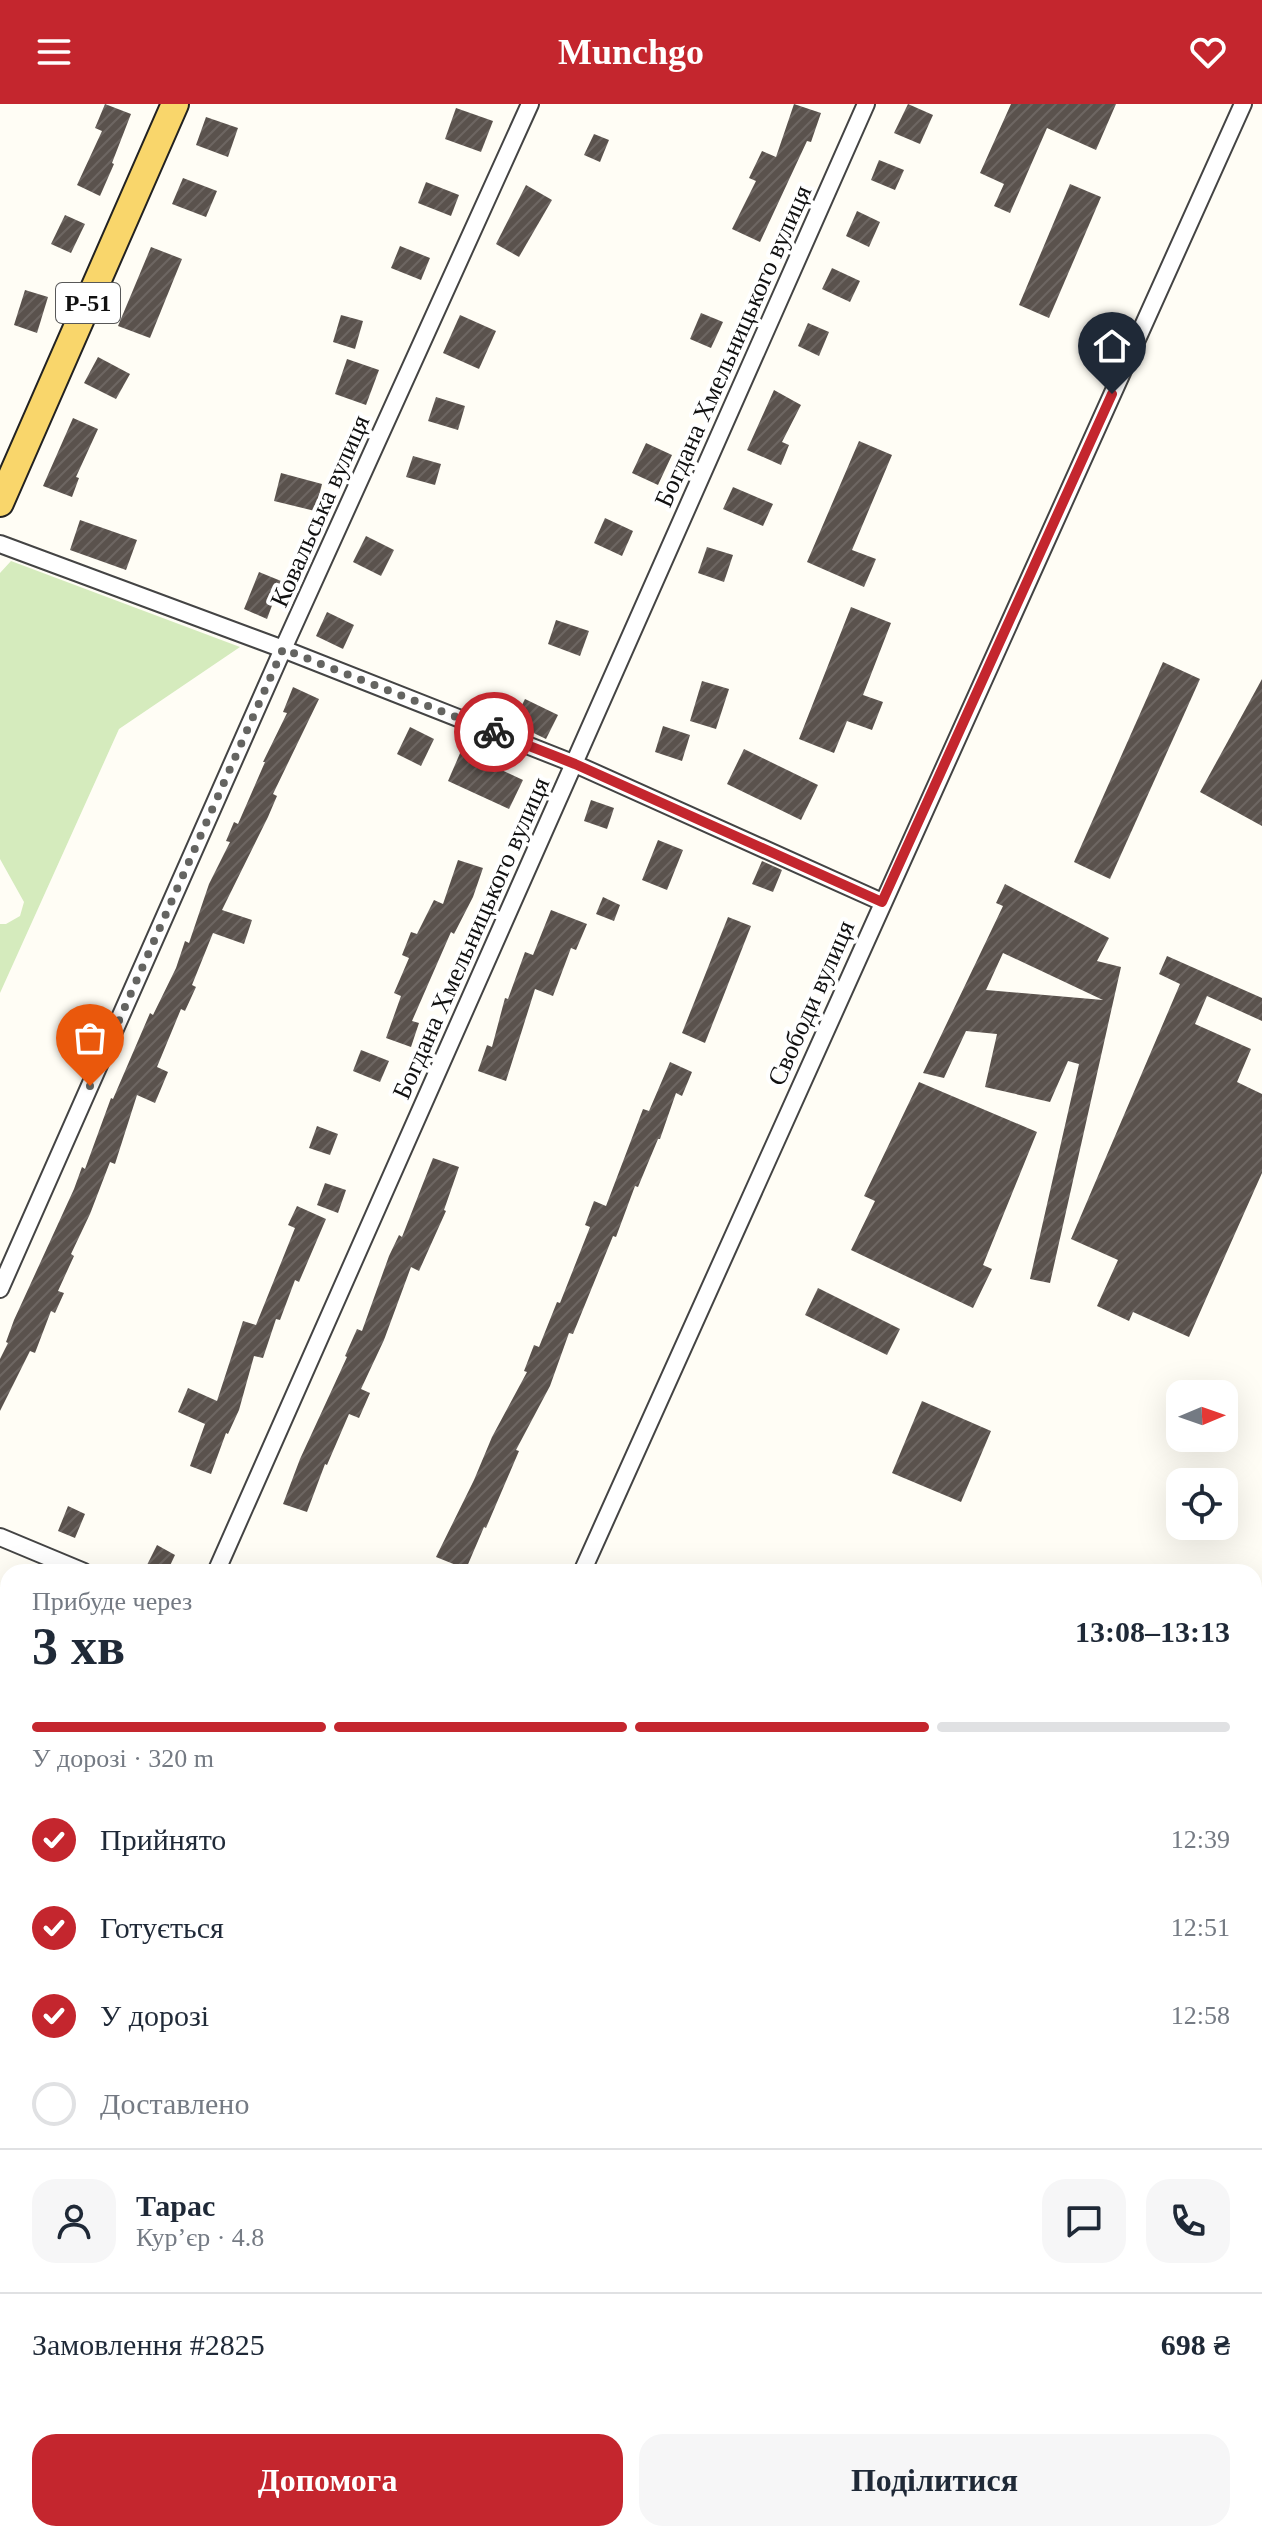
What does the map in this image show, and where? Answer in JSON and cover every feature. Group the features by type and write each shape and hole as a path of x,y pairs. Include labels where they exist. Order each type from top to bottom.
{"main road":[{"name":"Р-51","path":"0,503 175,104"}],"street":[{"name":"Ковальська вулиця","path":"0,1289 283,649 530,104"},
{"name":"Богдана Хмельницького вулиця","path":"220,1564 866,104"},
{"name":"Свободи вулиця","path":"586,1564 1243,104"},
{"path":"0,544 283,649 575,764 882,902"},
{"path":"0,1537 65,1564"}],"green space":[{"path":"11,561 240,647 119,729 0,993 0,924 20,916 24,902 0,859 0,573"}],"building":[{"path":"105,104 131,114 100,196 77,185 102,131 95,128"},
{"path":"794,104 821,113 811,142 807,141 760,242 732,229 756,181 749,178 762,151 776,157"},
{"path":"908,104 933,115 920,144 894,133"},
{"path":"1011,104 1116,104 1096,150 1047,128 1010,213 994,206 1004,184 980,173"},
{"path":"456,108 493,121 481,152 445,139"},
{"path":"206,117 238,128 228,157 196,145"},
{"path":"594,134 609,140 600,162 584,155"},
{"path":"879,160 904,170 895,190 871,180"},
{"path":"183,178 217,191 206,217 172,204"},
{"path":"426,182 459,195 451,216 418,203"},
{"path":"1070,184 1101,197 1049,318 1019,305"},
{"path":"526,185 552,200 519,257 496,244"},
{"path":"857,211 880,222 869,247 846,236"},
{"path":"65,215 85,224 71,253 51,244"},
{"path":"400,246 430,258 421,280 391,268"},
{"path":"151,247 182,259 150,338 118,326"},
{"path":"832,268 860,281 850,302 822,289"},
{"path":"25,290 48,297 37,333 14,325"},
{"path":"701,313 723,322 711,348 690,339"},
{"path":"341,315 363,321 355,349 333,342"},
{"path":"460,315 496,331 479,369 443,353"},
{"path":"808,323 829,332 819,356 798,346"},
{"path":"98,357 130,374 116,399 84,383"},
{"path":"347,359 379,370 366,405 335,394"},
{"path":"774,390 801,405 782,442 789,445 781,465 747,450"},
{"path":"436,397 465,406 458,430 428,421"},
{"path":"73,418 98,429 76,477 79,478 72,497 43,486"},
{"path":"859,441 892,455 852,550 876,559 864,587 807,562"},
{"path":"646,443 672,455 658,485 632,473"},
{"path":"413,456 441,464 435,485 406,477"},
{"path":"281,473 322,484 315,511 274,501"},
{"path":"733,487 773,504 763,526 723,509"},
{"path":"605,518 633,531 622,556 594,543"},
{"path":"80,520 137,540 126,570 70,550"},
{"path":"366,536 394,550 381,576 353,562"},
{"path":"707,547 733,555 724,582 698,573"},
{"path":"259,572 281,581 267,619 244,609"},
{"path":"851,607 891,623 863,695 883,702 872,730 847,721 834,753 799,739"},
{"path":"327,612 354,625 343,649 316,636"},
{"path":"556,620 589,631 580,656 548,644"},
{"path":"1163,662 1200,679 1110,879 1074,862"},
{"path":"1262,679 1262,826 1200,792"},
{"path":"702,681 729,689 716,729 690,721"},
{"path":"293,687 319,699 273,794 277,796 268,817 222,910 252,920 244,944 213,933 192,985 196,987 185,1011 181,1009 157,1067 168,1072 155,1103 137,1095 115,1164 110,1162 71,1254 74,1256 58,1291 64,1293 55,1313 51,1311 35,1353 30,1351 0,1411 0,1359 14,1320 82,1167 85,1169 111,1098 150,1013 153,1015 176,968 185,941 189,943 209,884 230,842 226,841 234,822 238,824 287,713 283,712"},
{"path":"525,699 558,715 546,739 513,723"},
{"path":"663,726 690,735 682,761 655,752"},
{"path":"410,727 434,739 421,766 397,754"},
{"path":"744,749 818,785 801,820 727,784"},
{"path":"461,751 523,780 509,809 448,781"},
{"path":"591,800 614,808 607,829 584,821"},
{"path":"658,840 683,850 667,890 642,880"},
{"path":"458,860 483,868 473,897 454,934 451,932 412,1021 419,1023 411,1047 386,1038 401,996 394,993 409,958 402,955 411,932 417,934 434,900 443,904"},
{"path":"762,861 782,870 773,892 752,884"},
{"path":"1005,884 1109,938 1097,961 1121,967 1050,1283 1030,1279 1079,1064 1068,1061 1050,1102 985,1087 997,1034 966,1031 944,1078 923,1073 1003,906 996,903","holes":["1003,953 1103,1000 986,990"]},
{"path":"603,897 620,905 614,921 596,914"},
{"path":"551,910 587,924 576,950 571,948 553,996 535,989 506,1081 478,1071 487,1045 492,1047 505,998 508,999 525,952 533,955"},
{"path":"728,917 751,926 705,1043 682,1033"},
{"path":"1167,956 1262,998 1262,1021 1207,996 1195,1024 1251,1049 1237,1082 1262,1094 1262,1173 1189,1337 1133,1312 1129,1321 1097,1306 1118,1260 1071,1239 1180,984 1159,974"},
{"path":"361,1050 389,1061 380,1082 353,1071"},
{"path":"670,1062 692,1072 682,1096 676,1093 660,1139 638,1187 635,1186 616,1237 613,1236 573,1334 569,1333 550,1386 516,1450 519,1451 468,1564 454,1564 436,1557 492,1437 527,1372 524,1371 534,1345 539,1347 557,1302 560,1303 590,1227 585,1225 594,1201 606,1206 643,1109 649,1111"},
{"path":"919,1082 1037,1132 983,1265 992,1269 973,1308 851,1250 875,1201 864,1196"},
{"path":"317,1126 338,1134 330,1155 309,1148"},
{"path":"433,1158 459,1167 446,1211 419,1271 411,1267 384,1340 361,1389 370,1393 359,1418 349,1414 307,1512 283,1504 357,1329 362,1331 389,1256 399,1235 402,1237"},
{"path":"325,1183 346,1190 338,1213 317,1205"},
{"path":"297,1206 326,1219 299,1282 295,1280 280,1320 276,1319 263,1358 254,1356 239,1410 226,1433 211,1474 190,1466 205,1424 178,1412 188,1388 217,1401 243,1321 256,1325 295,1228 288,1225"},
{"path":"818,1288 900,1329 887,1355 805,1315"},
{"path":"922,1401 991,1431 961,1502 892,1473"},
{"path":"68,1506 85,1514 75,1538 58,1531"},
{"path":"157,1545 175,1555 171,1564 148,1564"}],"way so far":[{"path":"90,1086 283,649 494,732"}],"route":[{"path":"494,732 575,764 882,902 1112,394"}]}
